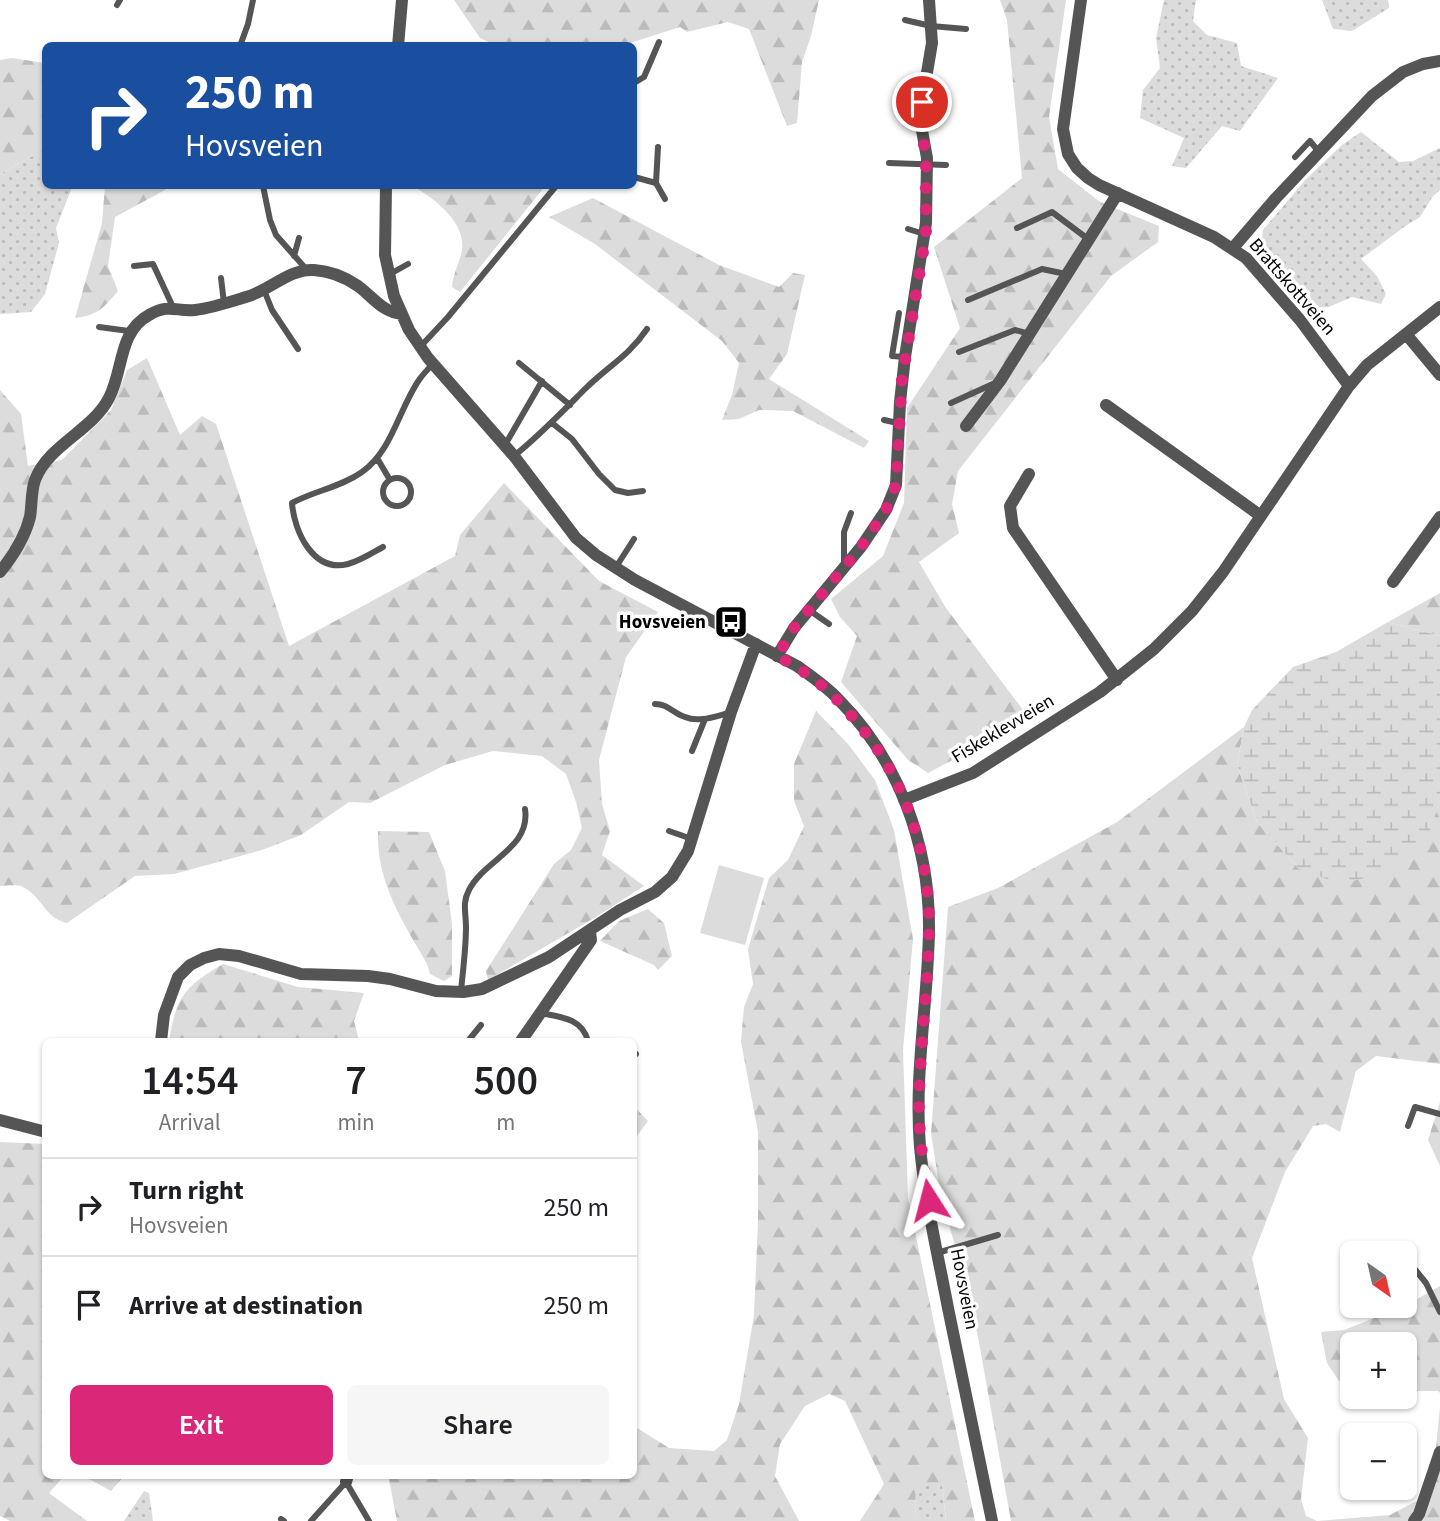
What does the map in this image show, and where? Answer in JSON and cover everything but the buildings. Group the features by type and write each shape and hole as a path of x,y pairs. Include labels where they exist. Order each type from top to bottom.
{"street":[{"path":"398,42 402,0"},
{"path":"777,656 882,516 896,485 898,423 905,358 926,234 927,166 921,125 922,94 932,43 929,0"},
{"name":"Brattskottveien","path":"1081,0 1063,129 1065,144 1077,168 1099,185 1233,248 1246,258 1300,320 1349,386"},
{"path":"1233,248 1369,99 1394,78 1423,64 1440,61"},
{"name":"Hovsveien","path":"386,189 384,228 388,275 401,314 419,347 505,445 576,538 615,568 797,666 838,699 881,753 895,776 922,860 927,896 929,928 919,1094 920,1147 937,1253 992,1521"},
{"path":"966,426 1000,381 1118,193"},
{"path":"0,572 16,549 30,518 34,482 40,471 51,457 97,416 118,377 129,331 149,315 173,307 193,310 224,303 264,290 292,275 307,271 330,272 344,278 358,286 390,313 401,314"},
{"name":"Fiskeklevveien","path":"904,800 973,773 1117,680 1154,649 1192,611 1261,516 1349,386 1367,365 1440,307"},
{"path":"1406,334 1440,375"},
{"path":"1106,405 1261,516"},
{"path":"1029,474 1010,506 1013,528 1117,680"},
{"path":"1393,582 1440,517"},
{"path":"161,1038 164,1015 178,977 190,965 204,958 219,954 239,956 301,974 368,976 436,991 461,992 482,989 554,954 620,910 643,900 666,883 683,860 756,644"},
{"path":"523,1038 590,940 590,932"},
{"path":"554,954 564,959 571,969"},
{"path":"0,1120 42,1131"},
{"path":"1414,1521 1424,1502 1440,1452"}],"lane":[{"path":"241,42 253,0"},
{"path":"905,20 931,26 966,29"},
{"path":"637,81 644,77 659,42"},
{"path":"905,92 922,94"},
{"path":"1295,157 1310,141 1319,152"},
{"path":"658,147 656,183 665,199"},
{"path":"889,163 946,165"},
{"path":"637,178 656,183"},
{"path":"264,189 276,235 307,271"},
{"path":"419,347 448,317 551,189"},
{"path":"1017,228 1052,212 1088,239"},
{"path":"908,229 926,234"},
{"path":"295,256 299,237"},
{"path":"134,266 153,264 173,307"},
{"path":"388,275 408,264"},
{"path":"968,300 1042,269 1066,274"},
{"path":"221,278 224,303"},
{"path":"264,290 272,310 298,349"},
{"path":"898,313 891,356 905,358"},
{"path":"99,327 129,331"},
{"path":"514,456 552,423 586,388 634,349 647,330"},
{"path":"959,352 1015,330 1030,334"},
{"path":"383,547 346,565 324,562 313,556 300,534 292,503 345,482 377,458 418,381 433,363"},
{"path":"519,363 570,405"},
{"path":"505,445 542,381"},
{"path":"951,403 1000,381"},
{"path":"884,419 898,423"},
{"path":"552,423 572,439 615,490 628,493 643,491"},
{"path":"377,458 390,480"},
{"path":"390,480 403,480 410,487 409,498 401,505 390,504 383,496 384,486 390,480"},
{"path":"844,569 844,532 851,513"},
{"path":"615,568 634,540"},
{"path":"809,610 829,624"},
{"path":"655,704 664,704 686,718 705,719 731,712"},
{"path":"692,751 705,719"},
{"path":"461,992 466,924 464,904 477,878 520,837 527,823 525,810"},
{"path":"669,831 692,839"},
{"path":"540,1013 568,1018 580,1025 586,1038"},
{"path":"471,1038 481,1026"},
{"path":"1408,1126 1415,1107 1440,1114"},
{"path":"937,1253 998,1235"},
{"path":"1418,1273 1440,1312"},
{"path":"311,1521 347,1479 369,1521"}],"green space":[{"path":"454,0 819,0 802,62 797,123 787,126 749,29 728,22 687,32 680,27 633,42 489,42 480,38"},
{"path":"1000,0 1066,0 1049,117 1058,169 1100,202 1159,226 1158,242 1111,276 958,471 952,504 959,533 919,562 946,608 1030,719 928,773 908,760 841,682 857,636 840,617 831,599 883,556 904,503 907,408 960,328 934,247 1022,178 1007,20"},
{"path":"1164,0 1196,0 1193,21 1207,35 1237,43 1241,66 1278,78 1240,131 1222,126 1186,168 1172,166 1184,138 1140,118 1143,90 1160,68 1156,38"},
{"path":"1322,0 1388,0 1389,8 1352,31 1333,29"},
{"path":"12,58 42,63 42,155 34,155 0,174 0,60"},
{"path":"1361,132 1399,162 1413,161 1440,148 1440,190 1420,217 1361,259 1377,276 1386,294 1381,304 1352,297 1329,307 1313,308 1309,294 1274,271 1260,250 1263,230 1306,179 1342,145"},
{"path":"34,155 42,155 42,189 71,189 56,228 59,243 45,294 31,312 0,314 0,174"},
{"path":"105,189 165,189 115,217 108,266 118,291 100,310 75,318 102,223"},
{"path":"418,189 542,190 460,292 452,287 462,250 459,229 454,220"},
{"path":"593,198 719,265 779,287 793,273 805,275 787,354 769,379 869,441 864,448 793,411 759,410 739,419 722,420 732,395 739,363 722,341 595,244 549,217"},
{"path":"147,358 180,435 202,416 216,424 289,646 455,556 460,535 504,483 599,581 658,612 626,657 599,760 602,804 610,831 602,855 644,886 488,980 486,971 554,864 571,850 582,828 566,774 542,756 493,751 445,765 370,803 349,802 301,835 262,850 174,874 135,876 67,923 48,912 30,891 23,887 0,886 0,390 21,414 28,466 62,460 111,410 127,370"},
{"path":"1440,593 1440,636 1388,622"},
{"path":"1388,622 1440,636 1440,800 1430,831 1390,872 1340,884 1299,869 1257,822 1237,765 1244,727 1252,710 1293,667 1336,652"},
{"path":"816,711 848,744 875,780 894,830 913,939 903,1050 908,1198 975,1521 946,1521 942,1483 916,1483 915,1521 860,1521 884,1484 845,1401 829,1394 805,1406 780,1444 775,1476 799,1521 397,1521 389,1479 637,1479 637,1428 669,1448 714,1451 727,1440 739,1404 754,1315 758,1132 741,1042 744,1007 753,984 748,949 769,878 788,860 804,826 794,801 794,764"},
{"path":"1244,727 1237,765 1257,822 1299,869 1429,831 1440,800 1440,1064 1376,1056 1356,1071 1340,1132 1326,1124 1313,1126 1285,1172 1252,1258 1284,1399 1308,1438 1301,1499 1306,1516 1317,1521 1011,1521 978,1337 941,1196 931,1134 948,907 998,888 1117,822"},
{"path":"378,831 429,832 445,871 452,924 452,976 444,981 430,974 393,901 381,867"},
{"path":"719,865 764,878 745,945 700,933"},
{"path":"648,909 664,923 672,956 658,970 654,965 600,941 619,921"},
{"path":"223,964 298,987 364,993 354,1021 358,1038 170,1038 179,1003 191,986"},
{"path":"1440,1102 1440,1166 1428,1140"},
{"path":"637,1109 648,1121 637,1136"},
{"path":"0,1142 42,1144 42,1479 61,1479 49,1493 87,1521 10,1521 0,1516"},
{"path":"1440,1286 1440,1393 1417,1391 1417,1332 1340,1332 1339,1381 1327,1363 1321,1332 1344,1330 1374,1318 1418,1318 1418,1299"},
{"path":"1440,1407 1440,1521 1317,1521 1390,1515 1420,1499 1436,1447"},
{"path":"89,1479 121,1479 111,1491"},
{"path":"916,1483 942,1483 946,1521 915,1521"},
{"path":"144,1491 149,1493 153,1521 124,1521"}],"place":[{"name":"Hovsveien","path":"731,622"}],"route":[{"path":"922,102 921,125 926,158 926,234 902,379 896,485 886,510 861,547 794,628 777,656 797,666 838,699 881,753 895,776 915,834 922,860 929,928 919,1094 920,1147 929,1200"}]}
